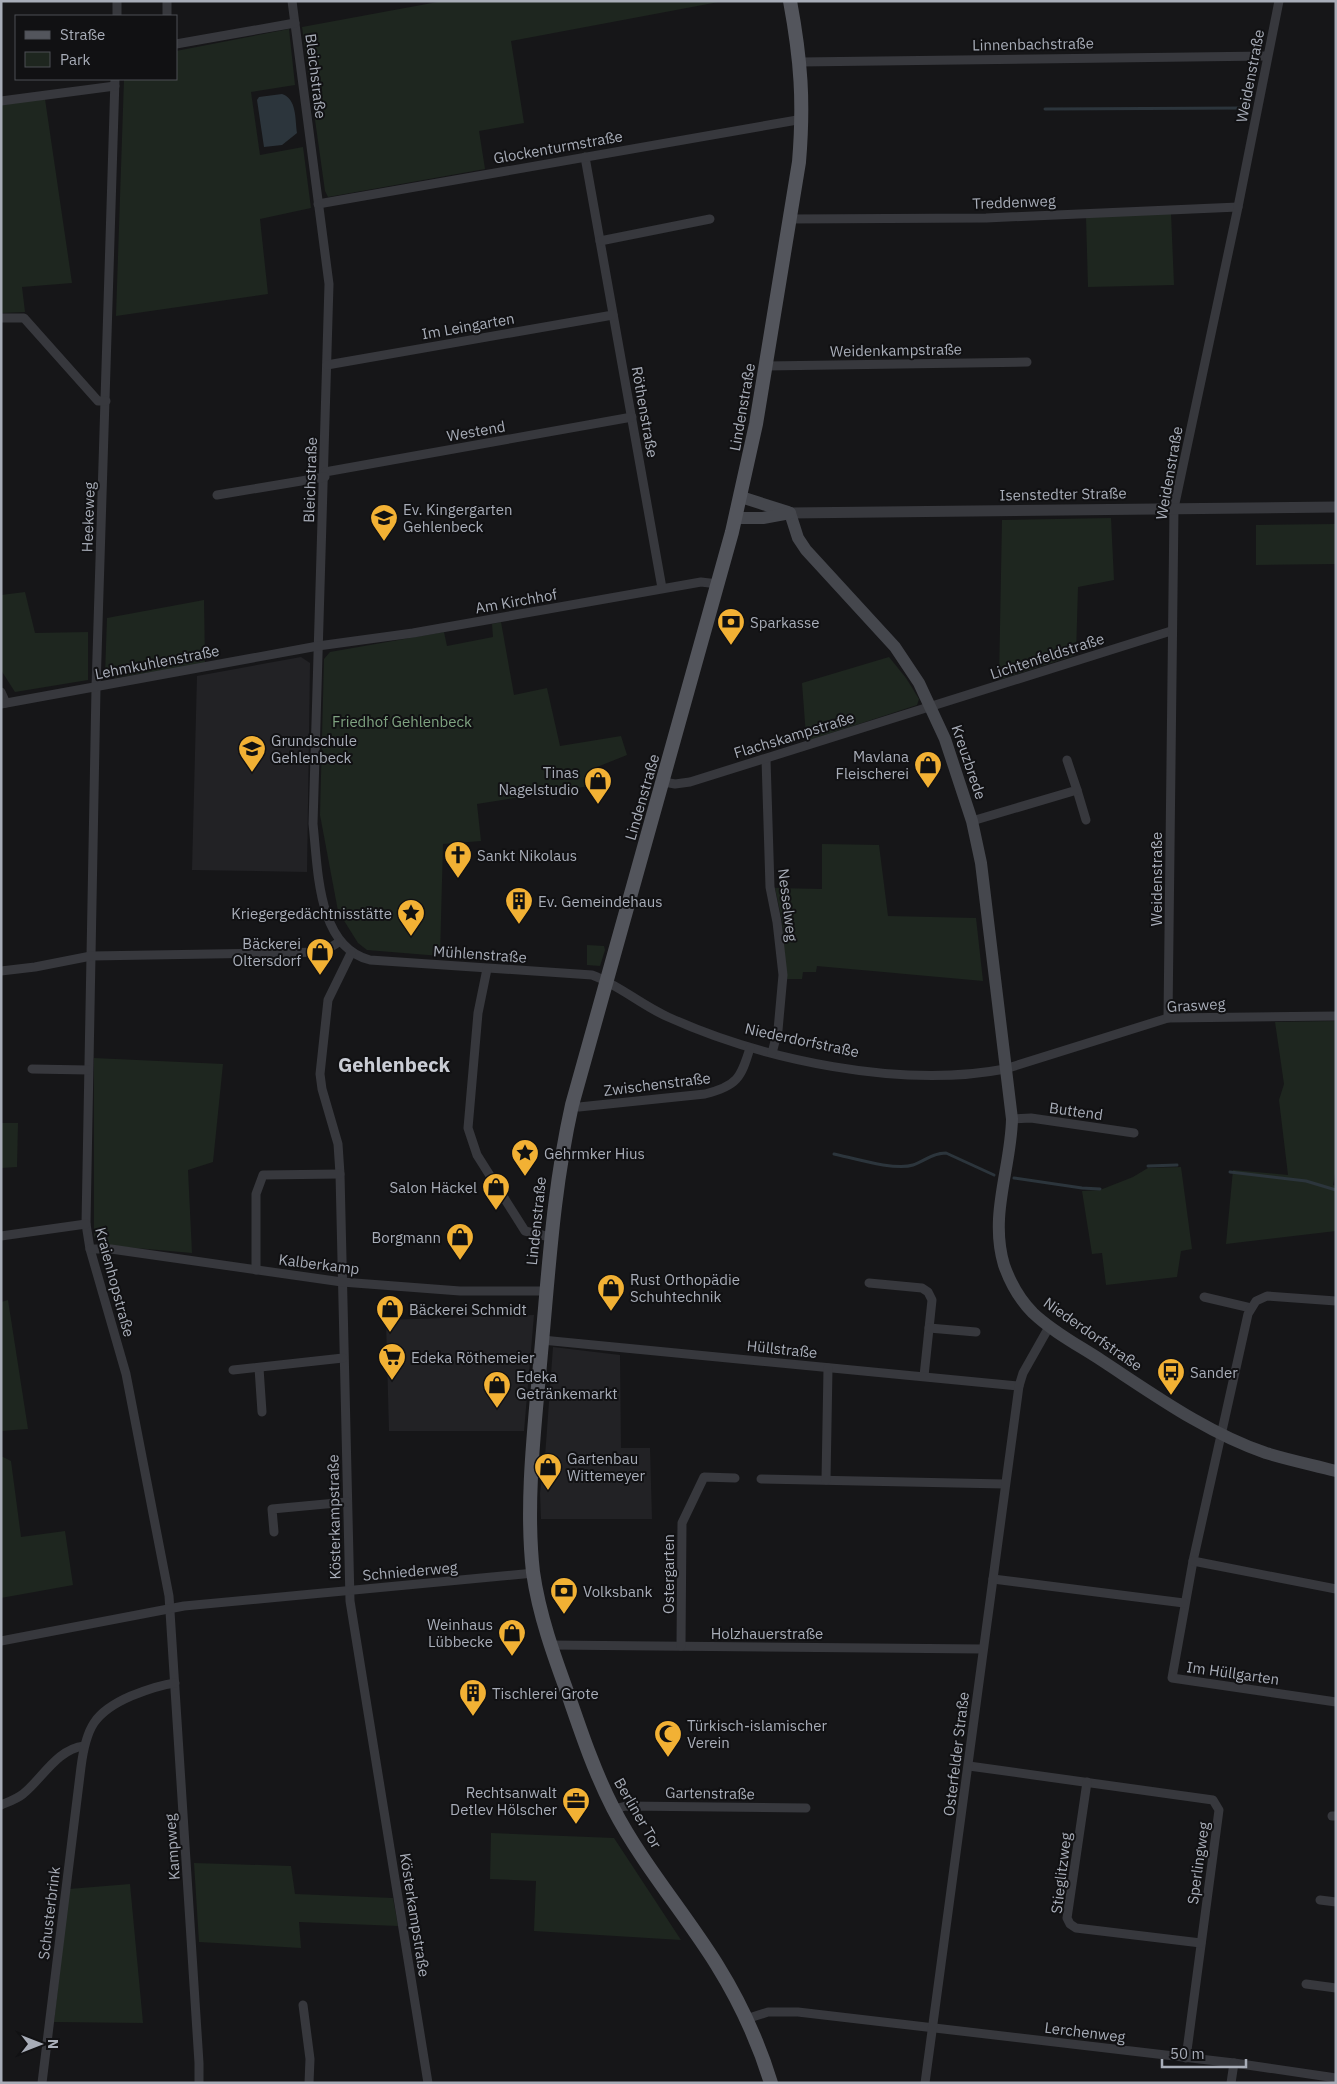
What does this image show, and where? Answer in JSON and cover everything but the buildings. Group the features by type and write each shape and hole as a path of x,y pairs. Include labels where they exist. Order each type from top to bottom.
{"main road":[{"name":"Lindenstraße","path":"539,1604 534,1573 531,1523 533,1472 550,1237 560,1159 572,1105 664,782 741,497 766,366 790,220 803,119 800,62 790,1"},
{"name":"Isenstedter Straße","path":"741,497 790,513"},
{"name":"Isenstedter Straße","path":"736,518 763,518 790,513"},
{"name":"Kreuzbrede","path":"790,513 798,538 806,550 895,647 932,707 945,739 972,821 981,863 1005,1069"},
{"name":"Niederdorfstraße","path":"1005,1069 1012,1119 1012,1138 998,1207 1000,1247 1004,1266 1020,1298 1049,1327 1149,1392 1221,1433 1266,1452 1336,1472"},
{"name":"Berliner Tor","path":"539,1604 550,1645 582,1734 614,1809 632,1839 717,1965 746,2019 771,2083"}],"street":[{"path":"117,1 117,15"},
{"path":"166,1 167,15"},
{"name":"Bleichstraße","path":"292,1 329,284 325,474 313,824 323,904 339,942 351,953"},
{"name":"Weidenstraße","path":"1168,1018 1171,631 1174,508 1238,207 1279,1"},
{"path":"178,44 295,23"},
{"name":"Linnenbachstraße","path":"800,62 1267,56"},
{"path":"1,101 115,82"},
{"name":"Heekeweg","path":"91,956 96,688 115,82"},
{"name":"Glockenturmstraße","path":"318,204 803,119"},
{"name":"Röthenstraße","path":"585,157 662,588"},
{"name":"Treddenweg","path":"790,220 986,218 1238,207"},
{"path":"600,242 710,219"},
{"name":"Im Leingarten","path":"327,365 613,315"},
{"path":"1,318 24,318 98,401 106,401"},
{"name":"Weidenkampstraße","path":"766,366 1027,362"},
{"name":"Westend","path":"217,496 632,417"},
{"name":"Isenstedter Straße","path":"790,513 1336,506"},
{"name":"Am Kirchhof","path":"318,646 413,633 662,588 701,582 718,584"},
{"name":"Lichtenfeldstraße","path":"932,707 1171,631"},
{"name":"Lehmkuhlenstraße","path":"3,704 318,646"},
{"path":"1,692 3,704"},
{"name":"Flachskampstraße","path":"664,782 675,784 690,782 932,707"},
{"name":"Nesselweg","path":"766,759 770,887 778,922 783,975 778,1030 772,1053"},
{"path":"1067,760 1086,820"},
{"path":"972,821 1077,790"},
{"path":"1,971 36,967 91,956 323,952 339,942"},
{"name":"Mühlenstraße","path":"351,953 370,960 487,969 592,974 608,980"},
{"name":"Kösterkampstraße","path":"351,953 328,1000 320,1074 322,1089 338,1144 340,1174 349,1590 428,2083"},
{"name":"Kraienhopstraße","path":"91,956 86,1224 90,1249 131,1396 170,1609"},
{"path":"487,969 478,1013 468,1120 470,1138 477,1155 525,1231 550,1237"},
{"name":"Niederdorfstraße","path":"608,980 623,992 666,1016 708,1034 772,1053 823,1064 893,1074 935,1076 979,1074 1005,1069"},
{"name":"Grasweg","path":"1005,1069 1168,1018 1336,1016"},
{"name":"Zwischenstraße","path":"572,1105 579,1107 705,1094 723,1089 733,1084 739,1076 750,1048"},
{"path":"32,1069 88,1070"},
{"name":"Buttend","path":"1012,1119 1031,1118 1134,1133"},
{"path":"256,1270 256,1194 263,1175 340,1174"},
{"path":"1,1236 86,1224"},
{"name":"Kalberkamp","path":"90,1249 111,1249 342,1282 460,1291 546,1290"},
{"path":"868,1283 922,1288 928,1292 932,1300 924,1376"},
{"path":"1204,1297 1251,1308 1256,1301 1267,1296 1336,1301"},
{"name":"Im Hüllgarten","path":"1251,1308 1248,1314 1184,1603 1172,1678 1336,1702"},
{"name":"Osterfelder Straße","path":"933,2027 1019,1386 1023,1374 1049,1327"},
{"path":"929,1328 976,1332"},
{"name":"Hüllstraße","path":"542,1340 1019,1386"},
{"path":"233,1370 343,1358"},
{"path":"259,1368 262,1412"},
{"path":"826,1480 828,1368"},
{"name":"Ostergarten","path":"681,1646 682,1523 704,1477 735,1478"},
{"path":"761,1479 1005,1484"},
{"path":"274,1532 272,1510 348,1502"},
{"path":"1193,1561 1336,1590"},
{"name":"Schniederweg","path":"1,1641 184,1606 534,1573"},
{"path":"993,1579 1184,1603"},
{"name":"Kampweg","path":"170,1609 199,2083"},
{"name":"Holzhauerstraße","path":"550,1645 983,1649"},
{"name":"Schusterbrink","path":"42,2083 84,1746 92,1725 107,1707 156,1686 175,1682"},
{"path":"1,1805 22,1796 64,1752 74,1747 84,1746"},
{"name":"Sperlingweg","path":"968,1766 1213,1800 1220,1810 1186,2058"},
{"name":"Stieglitzweg","path":"1087,1782 1067,1918 1070,1924 1076,1928 1201,1943"},
{"name":"Gartenstraße","path":"614,1809 626,1806 806,1808"},
{"path":"1320,1900 1336,1902"},
{"path":"1306,1984 1336,1988"},
{"path":"303,2005 310,2059 308,2083"},
{"name":"Lerchenweg","path":"746,2019 768,2012 798,2012 1234,2063 1336,2078"},
{"path":"925,2083 933,2027"},
{"path":"1231,2083 1234,2063"}],"shaded area":[{"path":"282,94 293,105 297,133 282,145 264,147 257,100 259,97"},
{"name":"Grundschule Gehlenbeck","path":"301,657 310,663 307,872 192,870 197,676"},
{"path":"534,1315 524,1431 389,1431 386,1320"},
{"path":"553,1347 620,1355 621,1448 650,1448 652,1519 541,1519 540,1493 545,1457"}],"green space":[{"path":"443,1 724,1 511,41 524,123 479,131 485,169 328,197 325,191 302,27"},
{"path":"289,29 295,85 251,92 260,155 303,147 311,208 260,219 268,294 116,316 124,80 178,80 178,51"},
{"path":"45,99 72,283 22,287 25,312 1,313 1,105"},
{"path":"1171,213 1174,285 1088,287 1086,217"},
{"path":"1111,518 1114,580 1078,587 1076,655 999,680 1002,520"},
{"path":"1336,524 1336,564 1256,565 1256,525"},
{"path":"25,592 35,633 88,632 88,680 15,692 1,670 1,595"},
{"path":"204,600 205,664 114,678 105,675 107,618"},
{"name":"Friedhof Gehlenbeck","path":"501,622 514,695 547,688 560,746 621,736 627,755 597,767 596,785 477,804 481,841 443,844 440,956 367,950 358,943 338,911 320,815 324,659 330,652 444,632 447,646 493,637 492,624"},
{"path":"889,657 906,678 919,699 917,705 810,740 806,736 802,683"},
{"path":"822,844 879,845 888,916 976,918 983,981 817,966 816,972 803,972 802,979 786,979 782,921 775,888 822,889"},
{"path":"587,945 604,946 605,950 600,966 587,965"},
{"path":"1336,1021 1336,1169 1333,1185 1336,1186 1336,1231 1226,1244 1233,1170 1288,1175 1279,1100 1284,1084 1275,1022"},
{"path":"94,1058 223,1064 213,1162 188,1170 192,1253 102,1245 94,1236"},
{"path":"1,1123 18,1123 17,1167 1,1168"},
{"path":"1181,1167 1192,1249 1181,1251 1177,1277 1106,1285 1102,1253 1092,1254 1082,1191 1100,1190 1133,1177 1148,1168"},
{"path":"8,1300 28,1429 1,1431 1,1302"},
{"path":"1,1456 11,1461 21,1537 65,1531 73,1585 1,1598"},
{"path":"491,1833 614,1838 681,1940 534,1931 536,1881 490,1879"},
{"path":"194,1863 291,1866 295,1894 393,1898 398,1926 299,1922 301,1948 199,1942"},
{"path":"130,1884 143,2023 54,2022 69,1889"}],"waterway":[{"path":"1045,109 1246,108"},
{"path":"834,1154 885,1165 905,1166 913,1165 937,1154 946,1153 994,1175"},
{"path":"1148,1166 1177,1165"},
{"path":"1230,1172 1306,1181 1336,1190"},
{"path":"1014,1178 1100,1189"}],"place":[{"name":"Ev. Kingergarten Gehlenbeck","path":"384,542"},
{"name":"Sparkasse","path":"731,646"},
{"name":"Grundschule Gehlenbeck","path":"252,773"},
{"name":"Mavlana Fleischerei","path":"928,789"},
{"name":"Tinas Nagelstudio","path":"598,805"},
{"name":"Sankt Nikolaus","path":"458,879"},
{"name":"Ev. Gemeindehaus","path":"519,925"},
{"name":"Kriegergedächtnisstätte","path":"411,937"},
{"name":"Bäckerei Oltersdorf","path":"320,976"},
{"name":"Gehrmker Hius","path":"525,1177"},
{"name":"Salon Häckel","path":"496,1211"},
{"name":"Borgmann","path":"460,1261"},
{"name":"Rust Orthopädie Schuhtechnik","path":"611,1312"},
{"name":"Bäckerei Schmidt","path":"390,1333"},
{"name":"Edeka Röthemeier","path":"392,1381"},
{"name":"Sander","path":"1171,1396"},
{"name":"Edeka Getränkemarkt","path":"497,1409"},
{"name":"Gartenbau Wittemeyer","path":"548,1491"},
{"name":"Volksbank","path":"564,1615"},
{"name":"Weinhaus Lübbecke","path":"512,1657"},
{"name":"Tischlerei Grote","path":"473,1717"},
{"name":"Türkisch-islamischer Verein","path":"668,1758"},
{"name":"Rechtsanwalt Detlev Hölscher","path":"576,1825"}],"district":[{"name":"Gehlenbeck","path":"394,1064"}]}
